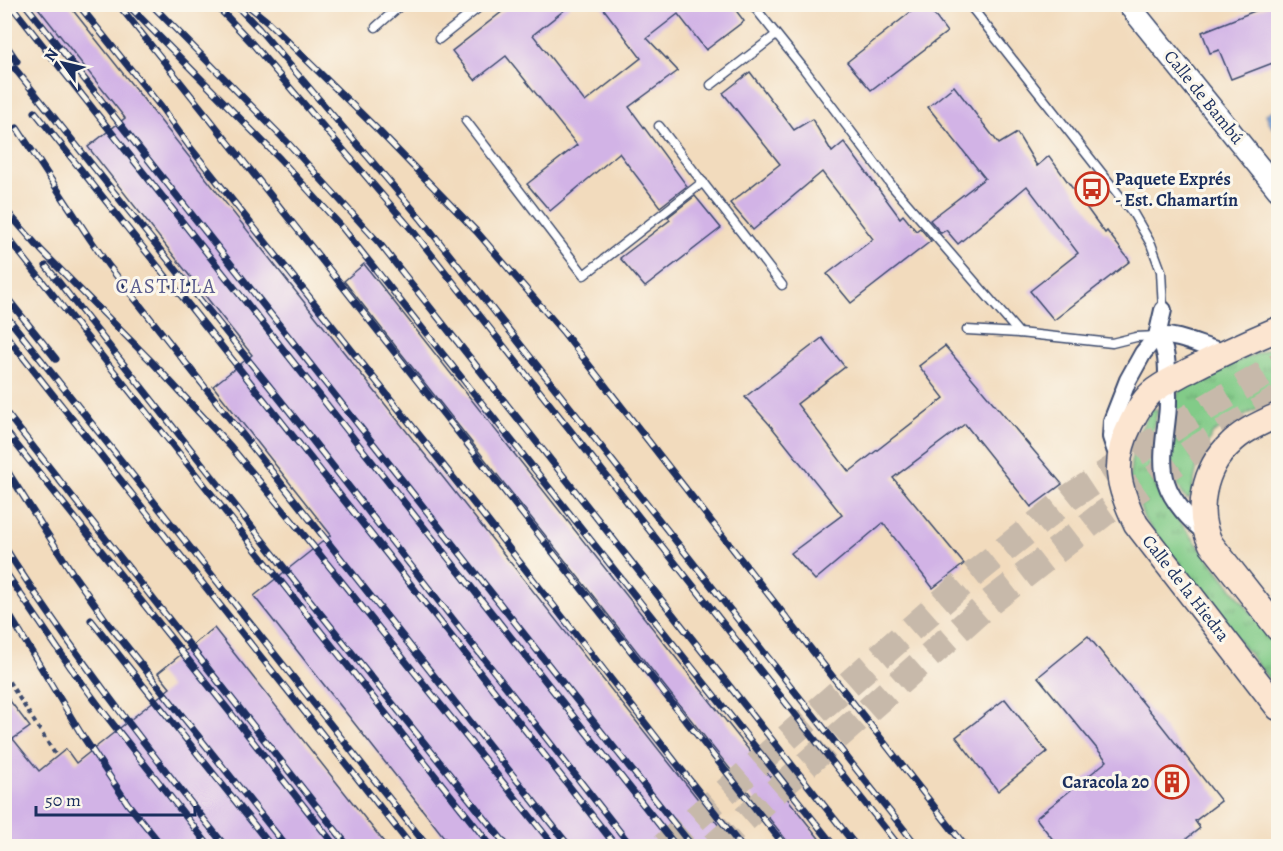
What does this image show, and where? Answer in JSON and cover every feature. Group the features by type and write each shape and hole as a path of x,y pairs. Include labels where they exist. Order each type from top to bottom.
{"main road":[{"name":"Calle de la Hiedra","path":"1278,329 1223,352 1151,392 1137,411 1122,442 1119,457 1119,479 1136,524 1278,708"},
{"path":"1278,415 1246,431 1230,443 1212,467 1203,502 1206,534 1278,630"}],"street":[{"name":"Calle de Bambú","path":"1128,4 1278,190"},
{"name":"Calle de la Hiedra","path":"1119,457 1111,437 1112,421 1128,380 1143,353 1157,336 1163,310"},
{"path":"1157,336 1168,335 1223,352"},
{"path":"1157,336 1165,350 1168,382 1164,438 1166,482 1178,503 1206,534"}],"lane":[{"path":"375,27 402,4"},
{"path":"439,39 483,4"},
{"path":"752,4 892,186 1019,333"},
{"path":"969,4 1133,213 1151,244 1161,271 1163,310"},
{"path":"711,85 776,35"},
{"path":"466,121 585,275 703,183"},
{"path":"659,126 782,285"},
{"path":"967,330 1112,343 1136,337 1157,336"}],"path":[{"path":"4,674 57,757"}],"green space":[{"path":"1278,345 1278,398 1213,433 1198,462 1191,496 1188,499 1184,497 1174,476 1169,450 1171,420 1178,393 1189,381"},
{"path":"1151,409 1158,410 1149,452 1150,468 1157,489 1162,499 1278,647 1278,691 1144,519 1130,478 1131,462 1136,439"}],"water":[{"path":"1278,108 1278,125 1272,128 1266,114"}],"building":[{"path":"35,4 68,4 735,846 451,846 254,596 331,535 213,386 252,355 88,147 125,118"},
{"path":"512,4 572,4 533,35 585,102 641,58 600,4 731,4 744,21 706,50 678,14 647,38 678,71 629,107 687,186 660,207 619,153 550,211 527,184 577,145 506,56 475,80 452,51"},
{"path":"921,4 926,4 947,32 871,90 847,62"},
{"path":"1272,4 1278,4 1278,61 1231,79 1219,50 1210,53 1202,32"},
{"path":"750,72 794,130 812,119 832,152 844,142 900,218 903,215 916,231 920,228 931,241 851,303 827,274 873,239 822,172 753,230 730,203 780,164 723,93"},
{"path":"954,86 999,144 1017,133 1037,166 1049,156 1105,233 1107,231 1130,261 1054,320 1030,291 1078,253 1027,186 958,244 946,230 941,233 930,220 985,178 928,107"},
{"path":"695,196 721,228 645,287 620,258 670,220 668,217"},
{"path":"364,264 825,846 791,846 344,281"},
{"path":"822,338 845,367 797,404 849,472 944,398 919,366 945,346 1062,484 1031,507 965,424 893,478 964,564 933,588 883,523 815,580 791,553 842,515 745,397"},
{"path":"214,628 387,846 4,846 4,693 30,727 13,739 39,771 66,749 76,763 170,688 158,673"},
{"path":"1088,636 1221,801 1195,821 1200,828 1177,846 1058,846 1036,818 1107,761 1038,677"},
{"path":"1005,699 1047,752 998,791 956,737"}],"tunnel":[{"path":"664,846 970,577 1070,497 1190,417 1278,366"},
{"path":"714,846 989,603 1103,514 1197,448 1278,399"}],"railway":[{"path":"10,4 676,846"},
{"path":"25,4 692,846"},
{"path":"78,4 483,515 741,846"},
{"path":"118,4 785,846"},
{"path":"127,4 280,159 341,226 834,846"},
{"path":"151,4 288,143 380,244 856,846"},
{"path":"215,4 250,41 412,230 899,846"},
{"path":"235,4 422,220 917,846"},
{"path":"246,4 267,21 376,128 477,232 564,333 965,846"},
{"path":"4,42 17,61"},
{"path":"4,55 302,427 631,846"},
{"path":"35,112 616,846"},
{"path":"17,128 108,265 569,846"},
{"path":"4,208 41,250 154,364 231,447 554,846"},
{"path":"4,233 491,846"},
{"path":"46,266 507,846"},
{"path":"4,294 56,359"},
{"path":"4,313 427,846"},
{"path":"4,333 411,846"},
{"path":"4,410 348,846"},
{"path":"4,429 335,846"},
{"path":"4,466 73,574 108,623 286,846"},
{"path":"4,546 83,661 225,846"},
{"path":"4,570 105,714 209,846"},
{"path":"4,606 80,732 128,804 162,846"},
{"path":"91,620 271,846"}],"place":[{"name":"Paquete Exprés - Est. Chamartín","path":"1092,189"},
{"name":"Caracola 20","path":"1172,782"}],"district":[{"name":"CASTILLA","path":"166,286"}]}
